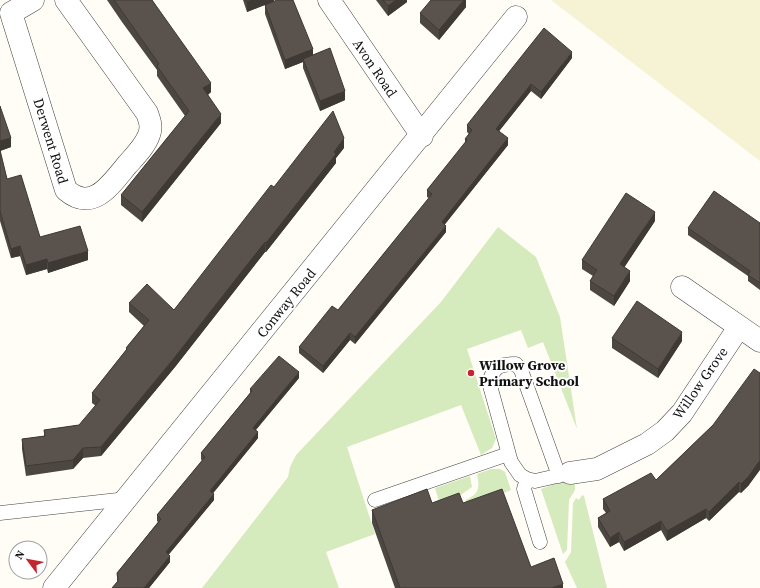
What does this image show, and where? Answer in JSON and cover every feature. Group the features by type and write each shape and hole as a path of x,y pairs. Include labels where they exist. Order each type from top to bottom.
{"street":[{"name":"Derwent Road","path":"33,0 11,13 66,190 71,195 86,199 102,193 109,186 144,145 151,125 147,114 66,0"},
{"name":"Avon Road","path":"329,0 422,136"},
{"name":"Conway Road","path":"54,588 422,136 516,17"},
{"path":"682,287 760,341"},
{"name":"Willow Grove","path":"564,474 597,469 647,444 665,431 682,412 739,327"}],"lane":[{"path":"516,364 521,370 564,474 535,481 527,479 520,475 511,462 508,454 489,382 492,373 499,366 516,364"},
{"path":"375,500 508,454"},
{"path":"527,479 524,489 540,542"},
{"path":"0,513 127,499"}],"shaded area":[{"path":"551,0 760,0 760,161"}],"green space":[{"path":"498,227 536,257 560,317 577,429 543,342 528,348 521,330 467,349 496,439 492,448 481,455 461,405 347,447 375,534 326,552 339,588 202,588 288,477 290,467 296,455 441,302"},
{"path":"491,469 500,469 505,472 511,490 476,504 466,504 466,500 474,495 478,490 477,474"},
{"path":"470,476 472,487 462,494 454,505 442,499 439,501 435,488"},
{"path":"565,480 575,482 575,490 569,500 567,550 563,554 541,489"},
{"path":"582,495 584,496 607,588 577,588 565,562 571,552 573,503 576,498 579,500"}],"building":[{"path":"114,0 152,0 211,83 203,88 221,114 142,212 121,195 189,111 157,66 159,64"},
{"path":"277,0 293,0 313,49 285,60 265,5"},
{"path":"383,0 396,0 388,6"},
{"path":"431,0 464,0 439,30 420,13"},
{"path":"544,28 572,52 541,92 531,84 496,129 508,138 442,222 446,226 355,337 350,333 323,366 299,347 332,306 338,310 432,194 427,190 467,140 465,139 472,130 467,125"},
{"path":"330,48 345,91 320,101 303,59"},
{"path":"0,106 11,138 0,141"},
{"path":"333,111 344,138 334,152 336,154 175,357 101,447 83,448 73,460 26,466 22,439 45,436 44,430 79,425 100,400 92,393 149,320 129,303 147,284 174,310 271,185 274,187"},
{"path":"0,150 7,179 21,175 40,237 80,226 88,251 48,263 47,259 26,265 20,246 11,249 0,211"},
{"path":"714,191 760,223 760,283 748,275 750,271 688,228"},
{"path":"626,193 655,212 620,264 630,271 614,296 590,281 597,270 582,260"},
{"path":"637,301 682,332 658,369 612,338"},
{"path":"279,356 299,372 253,428 258,432 210,491 214,494 166,552 170,556 144,588 112,588 118,581 117,573 161,519 157,515 205,457 201,453 252,391 250,389"},
{"path":"754,369 760,373 760,460 749,476 741,484 739,482 709,512 706,509 667,531 661,521 624,542 619,532 610,538 598,518 610,511 603,499 651,473 656,480 713,425"},
{"path":"427,489 432,503 459,493 463,503 502,489 531,567 554,558 563,584 552,588 400,588 372,510"}],"place":[{"name":"Willow Grove Primary School","path":"471,373"}]}
